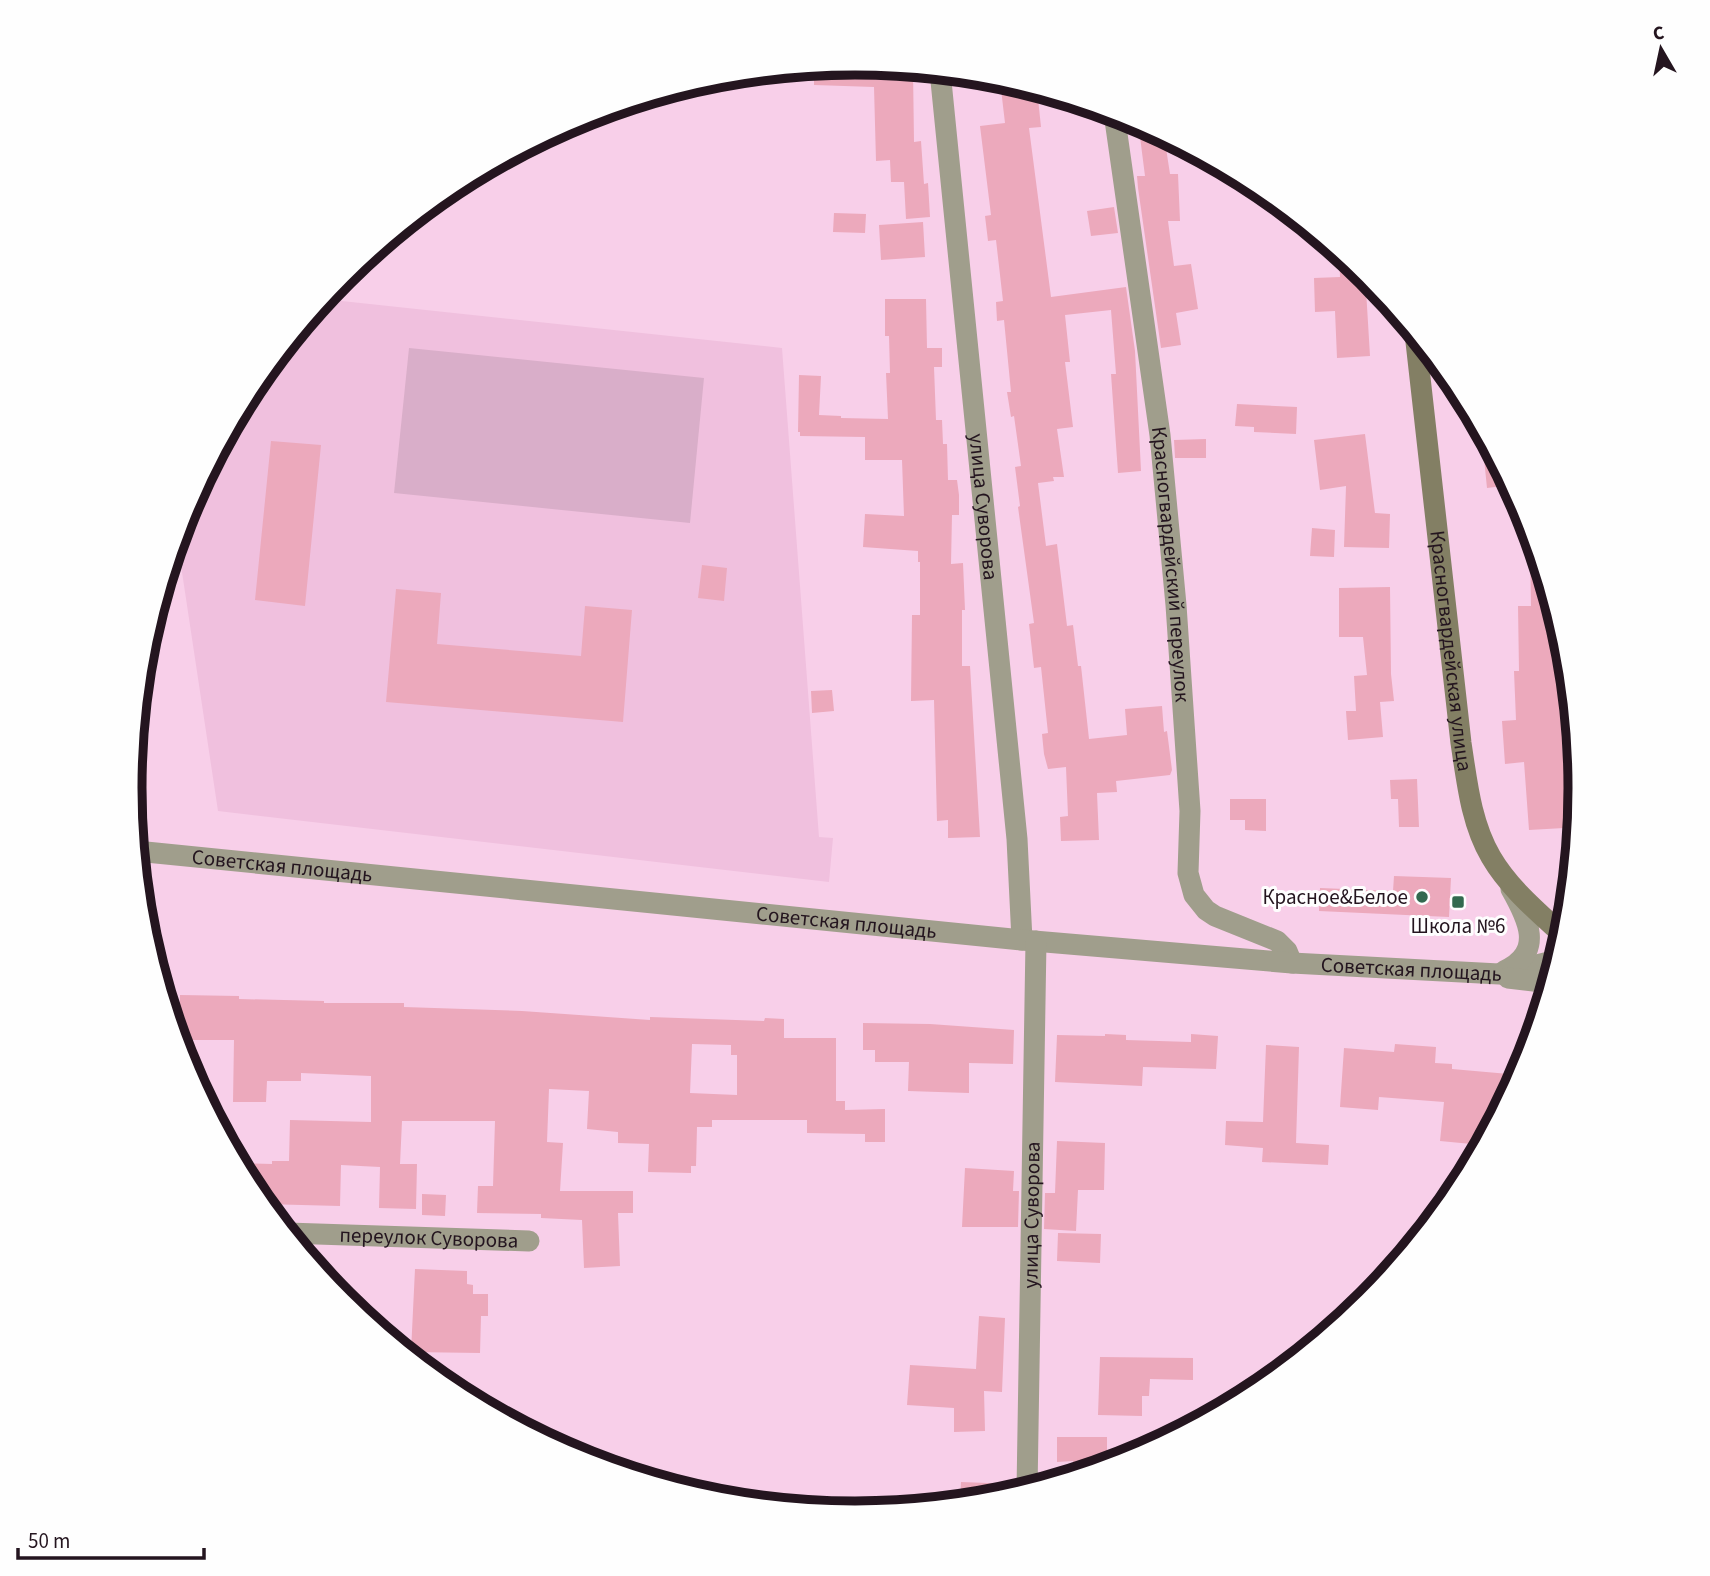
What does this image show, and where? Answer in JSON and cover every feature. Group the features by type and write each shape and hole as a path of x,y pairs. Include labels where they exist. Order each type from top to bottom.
{"street":[{"name":"улица Суворова","path":"941,80 1029,941 1027,1479"},
{"name":"Красногвардейский переулок","path":"1116,125 1162,461 1188,772 1190,886 1206,910 1277,941 1287,951 1292,963"},
{"name":"Красногвардейская улица","path":"1417,350 1466,779 1478,829 1491,858 1506,878 1554,926"},
{"name":"Советская площадь","path":"145,852 1029,941 1292,963 1499,974 1545,963"},
{"path":"1506,878 1545,908 1556,913"},
{"path":"1499,974 1520,961 1529,943 1526,918 1506,878"},
{"path":"1475,974 1540,982"},
{"name":"переулок Суворова","path":"299,1233 528,1241"}],"shaded area":[{"path":"336,300 782,348 819,837 833,838 829,882 218,811 180,559 216,473 262,392"},
{"path":"409,348 704,378 690,523 394,493"}],"building":[{"path":"855,75 913,78 914,142 921,141 930,217 906,219 904,182 891,182 890,160 876,161 874,87 814,85 814,77"},
{"path":"1001,91 1038,100 1041,127 1029,128 1051,297 1126,287 1135,351 1141,471 1118,473 1111,374 1116,374 1111,310 1065,315 1070,362 1065,362 1073,427 1057,429 1064,477 1053,477 1054,481 1038,483 1046,546 1057,544 1067,626 1073,625 1078,666 1081,666 1089,739 1127,735 1125,709 1162,706 1164,732 1167,731 1172,770 1170,775 1116,781 1117,792 1097,793 1099,840 1061,841 1060,817 1068,816 1066,767 1048,769 1044,754 1042,734 1048,733 1041,667 1034,668 1029,624 1034,623 1018,507 1015,467 1021,466 1014,416 1011,417 1007,392 1011,392 1004,320 997,321 996,302 1003,301 996,240 988,241 985,216 991,215 980,126 1005,123"},
{"path":"1140,135 1166,147 1170,174 1178,174 1180,221 1168,221 1174,266 1191,264 1198,309 1176,313 1181,345 1161,348 1138,188 1137,176 1145,176"},
{"path":"1114,207 1118,233 1091,236 1087,211"},
{"path":"834,213 866,214 865,233 833,232"},
{"path":"923,222 925,257 881,260 879,225"},
{"path":"1340,266 1366,292 1370,356 1337,358 1335,311 1315,312 1314,278 1340,277"},
{"path":"885,299 926,299 927,348 942,348 942,367 934,367 936,420 942,420 943,444 947,444 948,480 957,480 959,495 959,515 952,515 951,564 963,563 965,610 962,610 962,666 970,666 980,837 948,838 948,820 937,821 934,700 911,701 912,615 920,615 918,551 863,547 865,514 904,516 902,460 865,460 865,437 800,436 798,432 799,375 821,376 819,415 888,419 886,373 890,373 889,336 885,336"},
{"path":"1237,404 1297,407 1296,434 1254,432 1254,427 1235,426"},
{"path":"1365,434 1375,513 1390,514 1389,548 1344,547 1346,486 1320,490 1314,440"},
{"path":"1206,439 1206,458 1175,458 1174,440"},
{"path":"271,441 321,445 305,606 255,600"},
{"path":"1483,453 1500,486 1487,488"},
{"path":"1312,528 1335,530 1334,557 1310,556"},
{"path":"1530,560 1554,649 1562,695 1566,743 1562,743 1568,788 1564,828 1529,830 1524,762 1505,764 1502,721 1516,720 1514,671 1519,671 1518,606 1531,606"},
{"path":"702,565 727,568 724,601 698,598"},
{"path":"1390,587 1394,701 1380,702 1383,737 1348,740 1346,711 1356,711 1354,676 1367,675 1363,637 1339,637 1339,588"},
{"path":"396,589 441,593 437,644 581,656 585,606 632,610 623,722 386,702"},
{"path":"832,690 834,711 812,713 811,691"},
{"path":"1417,779 1419,827 1399,827 1398,799 1391,799 1390,780"},
{"path":"1230,799 1266,799 1266,831 1245,830 1245,820 1230,820"},
{"path":"1394,876 1451,878 1449,917 1319,911 1320,888 1393,891"},
{"path":"180,995 239,996 239,999 324,1003 404,1003 404,1007 522,1011 650,1020 650,1017 764,1021 765,1018 784,1019 784,1038 836,1038 836,1101 845,1101 845,1110 885,1109 885,1142 865,1142 865,1134 807,1133 807,1120 712,1120 712,1127 697,1127 696,1166 691,1166 691,1173 648,1172 649,1144 618,1143 618,1132 587,1129 589,1091 549,1089 547,1142 563,1143 560,1191 633,1191 633,1213 618,1213 620,1266 584,1268 582,1220 541,1218 541,1214 477,1213 478,1186 493,1186 495,1121 402,1121 400,1164 417,1164 416,1209 379,1208 380,1167 341,1165 340,1206 277,1204 250,1163 289,1161 290,1120 371,1122 371,1076 301,1073 301,1081 267,1081 266,1102 233,1102 234,1040 189,1040 180,1015","holes":["692,1044 731,1045 731,1055 737,1055 737,1095 690,1093"]},
{"path":"863,1023 930,1024 1014,1030 1013,1064 969,1063 969,1093 908,1091 909,1062 875,1062 875,1050 863,1050"},
{"path":"1191,1034 1218,1036 1216,1069 1143,1067 1142,1086 1055,1082 1057,1035 1126,1035 1126,1040 1191,1042"},
{"path":"1395,1044 1436,1047 1435,1063 1452,1064 1452,1069 1507,1074 1472,1144 1440,1141 1444,1102 1379,1097 1378,1110 1340,1107 1344,1048 1394,1052"},
{"path":"1266,1045 1299,1047 1296,1143 1329,1145 1328,1165 1262,1162 1263,1148 1225,1145 1226,1121 1263,1122"},
{"path":"1057,1141 1105,1143 1104,1190 1078,1190 1076,1231 1044,1229 1045,1193 1055,1193"},
{"path":"965,1168 1014,1171 1013,1191 1019,1191 1018,1227 962,1227"},
{"path":"422,1194 446,1195 445,1216 422,1215"},
{"path":"1058,1233 1101,1234 1100,1263 1057,1261"},
{"path":"415,1269 467,1271 467,1284 473,1285 473,1294 488,1294 488,1316 481,1316 480,1353 420,1352 411,1345"},
{"path":"979,1316 1005,1318 1002,1392 984,1391 985,1431 954,1432 954,1408 907,1405 910,1365 976,1369"},
{"path":"1100,1357 1193,1358 1193,1380 1150,1379 1149,1396 1142,1396 1142,1416 1098,1415"},
{"path":"1057,1437 1107,1437 1107,1454 1073,1466 1073,1461 1057,1462"},
{"path":"961,1482 1007,1484 994,1487 960,1493"}],"place":[{"name":"Красное&Белое","path":"1422,897"},
{"name":"Школа №6","path":"1458,902"}]}
